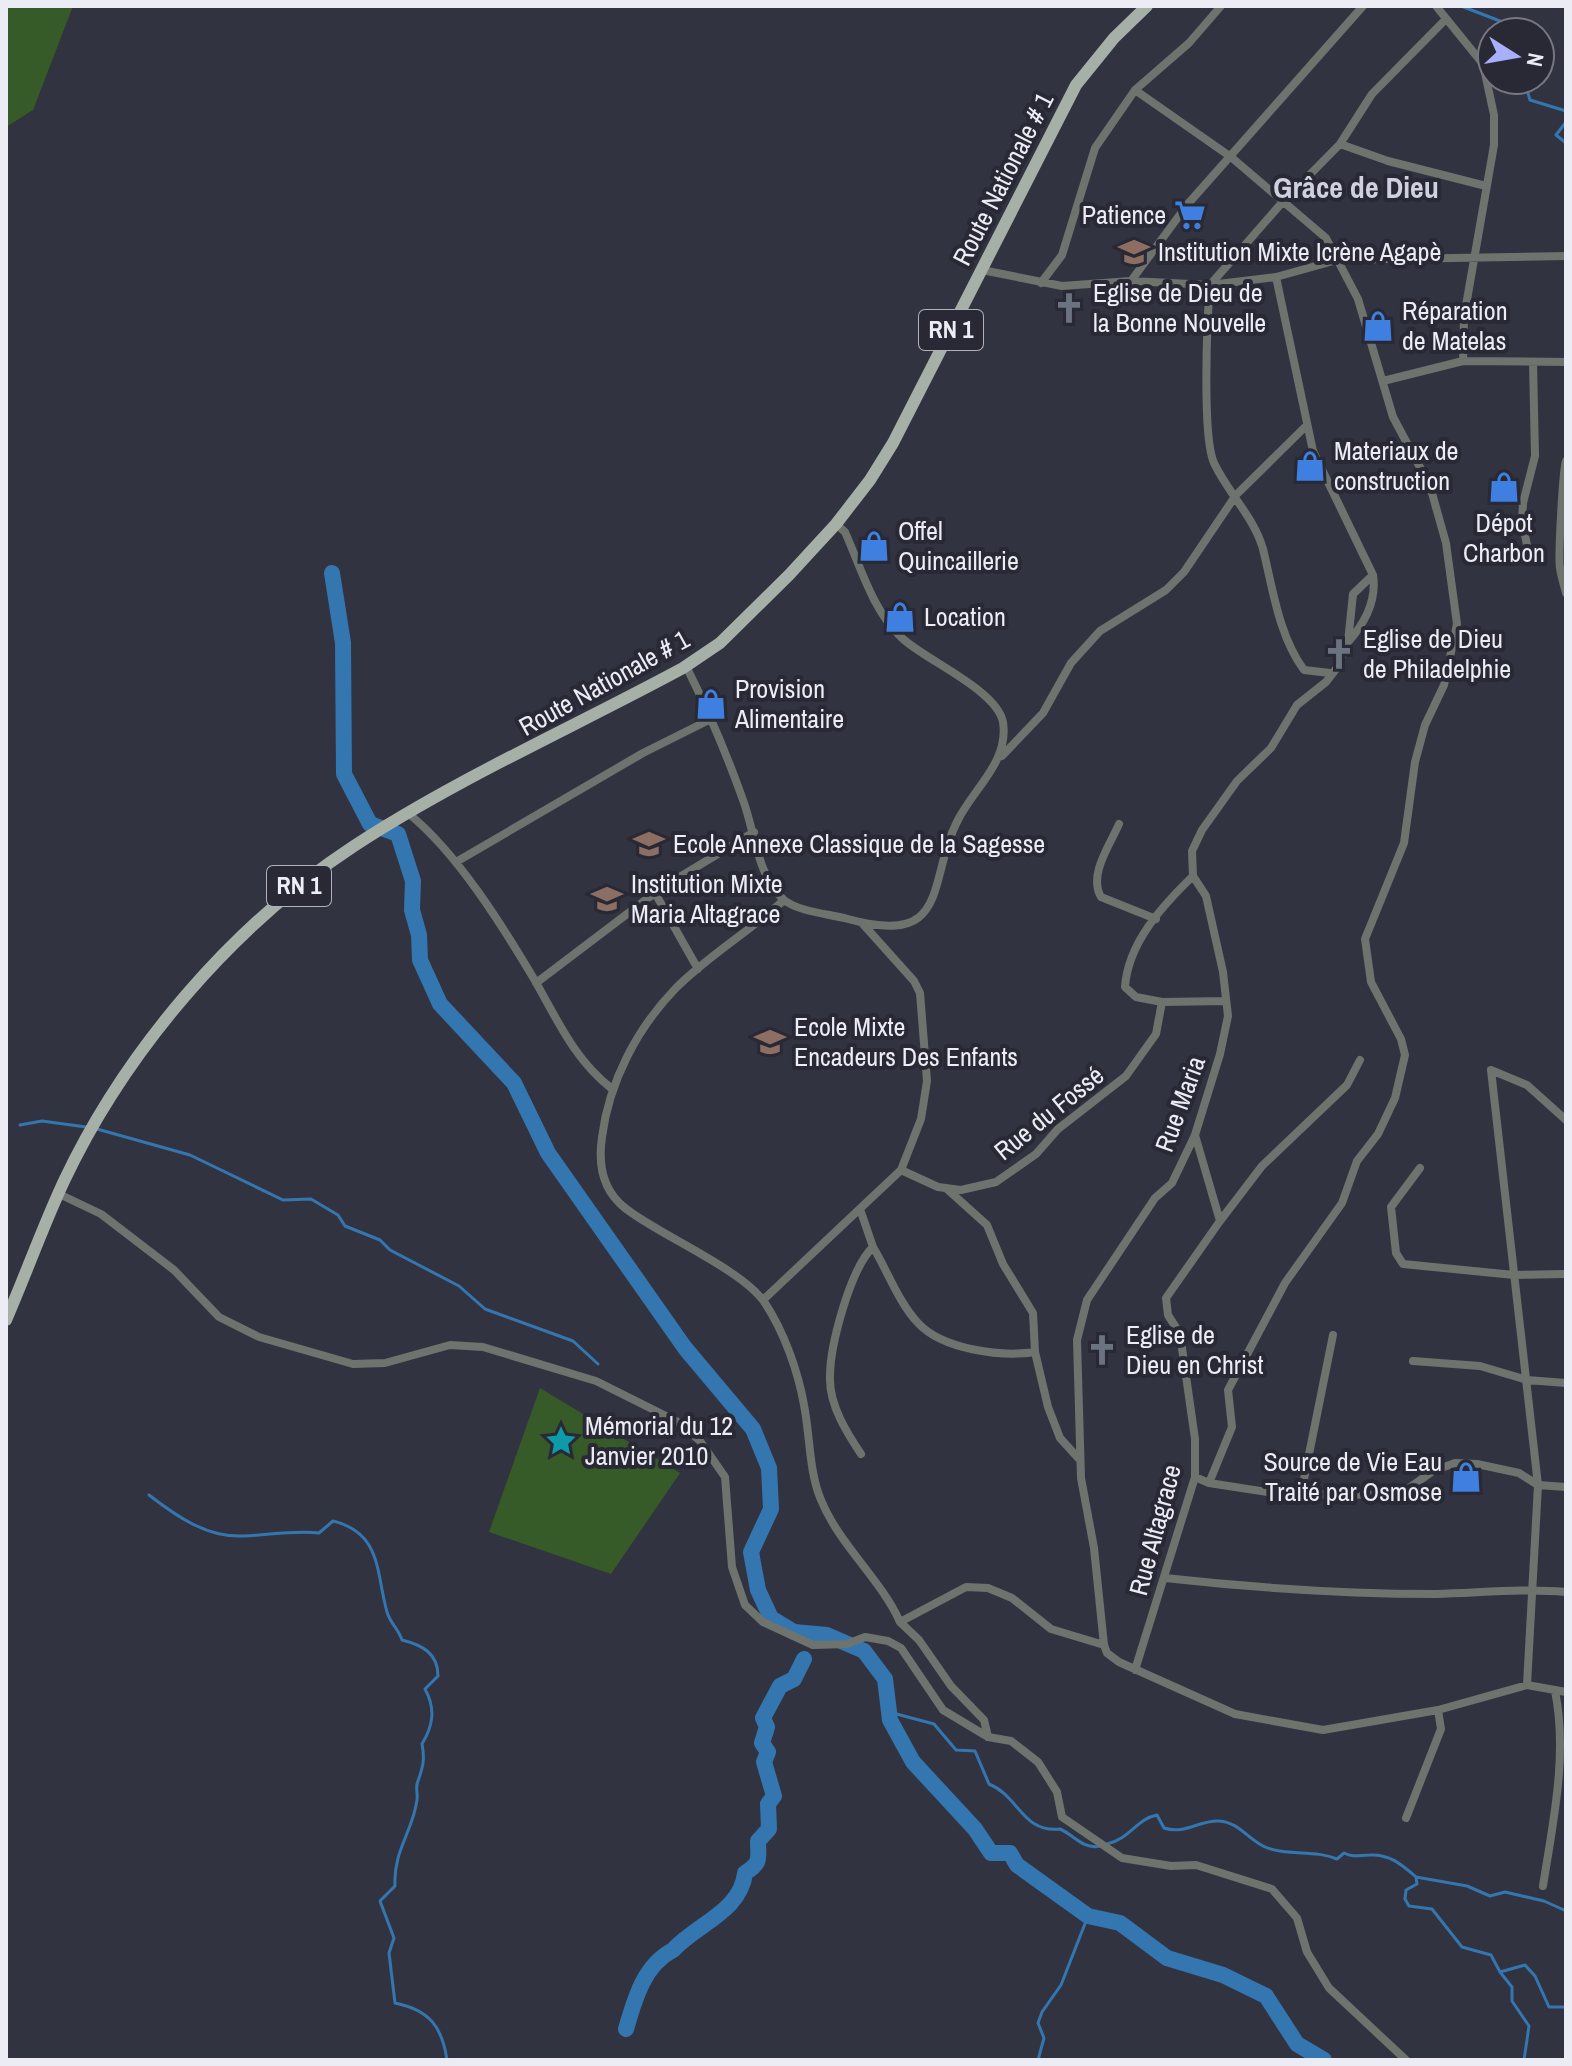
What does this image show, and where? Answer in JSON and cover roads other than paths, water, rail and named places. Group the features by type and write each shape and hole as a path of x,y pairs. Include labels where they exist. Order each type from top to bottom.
{"main road":[{"name":"Route Nationale # 1","path":"6,1320 59,1194 133,1066 184,1000 227,953 295,889 353,847 686,666 727,636 836,524 893,443 1076,85 1103,50 1147,6"}],"street":[{"path":"1041,283 1062,255 1095,148 1135,90 1189,43 1221,6"},
{"path":"1131,281 1163,234 1363,6"},
{"path":"1436,6 1477,54 1492,93 1494,145 1472,256 1463,361"},
{"path":"1330,673 1304,670 1289,649 1262,546 1236,495 1213,462 1209,433 1210,285 1285,200 1340,144 1372,94 1446,19"},
{"path":"1135,90 1231,157 1322,232 1358,299 1393,417 1430,486 1446,543 1457,624 1444,685 1425,725 1415,762 1404,843 1365,939 1371,982 1401,1039 1405,1055 1395,1098 1378,1134 1357,1161 1342,1203 1285,1283 1228,1390 1232,1427 1209,1483"},
{"path":"1340,144 1486,186"},
{"path":"982,270 1041,283 1103,285 1131,281 1210,285 1276,277 1337,260 1566,256"},
{"path":"1226,1001 1162,1002 1136,997 1125,987 1131,955 1156,919 1193,876 1192,851 1202,830 1237,781 1271,748 1297,705 1326,682 1336,669 1348,642 1368,614 1376,590 1373,575 1313,451 1305,427 1276,277"},
{"path":"1383,381 1463,361 1566,362"},
{"path":"1530,560 1522,520 1523,503 1535,456 1533,362"},
{"path":"686,666 754,832 767,878 784,900 861,923 899,926 925,911 938,889 954,827 970,796 1001,756 1024,737 1043,713 1071,663 1100,631 1166,590 1184,572 1236,495 1305,427"},
{"path":"1566,461 1562,481 1564,517 1559,568 1566,593"},
{"path":"836,524 845,532 884,621 919,653 954,673 996,708 1003,720 1001,756"},
{"path":"1348,642 1353,594 1373,575"},
{"path":"456,862 630,760 709,720"},
{"path":"409,814 440,841 456,862 536,983 549,1012 593,1074 611,1088"},
{"path":"1119,824 1098,875 1098,891 1101,897 1156,919"},
{"path":"536,983 655,893 754,832"},
{"name":"Rue Maria","path":"1104,1645 1080,1460 1080,1318 1087,1300 1155,1198 1172,1183 1195,1135 1220,1054 1228,1016 1223,972 1206,896 1193,876"},
{"path":"655,893 698,969"},
{"path":"784,900 675,989 620,1069 611,1088 598,1165 620,1205 742,1282 763,1300 784,1338 804,1403 821,1499 843,1540 892,1604 900,1622 919,1640 951,1686 984,1720 988,1737"},
{"path":"763,1300 901,1170 921,1119 927,1081 920,993 914,981 861,923"},
{"name":"Rue du Fossé","path":"901,1170 946,1188 977,1189 996,1182 1036,1154 1058,1129 1089,1107 1141,1059 1156,1034 1162,1002"},
{"path":"1220,1221 1262,1166 1347,1085 1360,1060"},
{"path":"1527,1685 1538,1485 1491,1070 1527,1085 1566,1120"},
{"path":"1195,1135 1220,1221"},
{"path":"1420,1168 1391,1207 1396,1253 1403,1264 1514,1275 1566,1274"},
{"path":"946,1188 987,1225 1003,1264 1033,1313 1035,1352 1056,1428 1080,1460"},
{"path":"59,1194 101,1214 174,1270 219,1317 259,1337 353,1364 385,1363 450,1345 483,1347 596,1381 659,1410 700,1441 725,1477 732,1567 745,1605 763,1622 813,1645 847,1644 865,1637 888,1641 901,1648 943,1710 988,1737 1011,1741 1038,1762 1057,1792 1062,1817 1122,1858 1171,1866 1196,1865 1272,1889 1297,1918 1307,1952 1329,1988 1406,2060"},
{"path":"860,1209 873,1247 918,1323 934,1335 969,1349 1004,1356 1035,1352"},
{"name":"Rue Altagrace","path":"1135,1670 1195,1477 1195,1439 1180,1334 1168,1315 1166,1298 1220,1221"},
{"path":"861,1454 839,1415 829,1381 845,1300 857,1268 873,1247"},
{"path":"1301,1494 1333,1335"},
{"path":"1413,1361 1480,1366 1527,1380 1566,1383"},
{"path":"1195,1477 1209,1483 1280,1494 1399,1495 1433,1471 1455,1463 1519,1473 1538,1485 1566,1487"},
{"path":"1165,1578 1265,1589 1437,1594 1532,1589 1566,1592"},
{"path":"900,1622 966,1587 988,1588 1012,1598 1051,1629 1104,1645 1119,1662 1235,1714 1323,1730 1438,1710 1527,1685 1566,1692"},
{"path":"1543,1886 1561,1719 1555,1691"},
{"path":"1406,1818 1441,1729 1438,1710"}],"waterway":[{"path":"1461,6 1487,16"},
{"path":"1529,96 1530,100 1566,111"},
{"path":"1566,122 1556,135 1566,143"},
{"path":"332,573 343,643 344,774 370,824 398,834 413,881 412,910 419,935 420,960 440,1004 514,1083 548,1153 685,1348 753,1429 769,1468 771,1509 751,1552 758,1590 771,1618 794,1632 827,1635 864,1651 885,1679 890,1720 913,1762 975,1829 991,1853 1010,1853 1017,1865 1088,1916 1120,1923 1167,1958 1223,1975 1266,1996 1297,2044 1324,2060"},
{"path":"20,1125 42,1121 86,1127"},
{"path":"97,1129 190,1155 283,1200 311,1199 338,1215 345,1226 380,1240 390,1250 459,1286 485,1309 573,1341 598,1364"},
{"path":"149,1495 193,1524 230,1536 319,1533 333,1521 349,1527 369,1545 378,1569 387,1612 402,1640 428,1651 435,1661 438,1676 425,1689 432,1717 422,1744 423,1763 415,1811 397,1862 395,1886 380,1901 394,1938 389,1953 395,2003 417,2010 432,2021 442,2038 447,2060"},
{"path":"626,2029 637,1994 655,1964 727,1907 742,1886 745,1873 757,1863 758,1841 769,1829 768,1804 774,1796 764,1762 768,1752 762,1743 767,1727 763,1718 780,1686 794,1679 804,1659"},
{"path":"889,1712 934,1724 956,1750 975,1751 989,1784 1029,1820 1047,1829 1060,1829 1089,1846 1100,1846"},
{"path":"1107,1844 1157,1815 1164,1828 1172,1830 1212,1821 1226,1822 1257,1843 1281,1851 1319,1854 1337,1859 1344,1853 1390,1858 1416,1877 1417,1884 1406,1890 1405,1899 1409,1906 1432,1909 1462,1947 1491,1955 1500,1972 1525,1965 1535,1976 1549,2007 1566,2007"},
{"path":"1416,1877 1467,1886 1490,1896 1505,1892 1544,1901 1564,1910"},
{"path":"1038,2060 1044,2038 1038,2023 1061,1985 1088,1916"},
{"path":"1500,1972 1512,1987 1512,2001 1529,2026 1524,2060"}],"place":[{"name":"Patience","path":"1190,215"},
{"name":"Institution Mixte Icrène Agapè","path":"1134,252"},
{"name":"Eglise de Dieu de la Bonne Nouvelle","path":"1069,308"},
{"name":"Réparation de Matelas","path":"1378,326"},
{"name":"Materiaux de construction","path":"1310,466"},
{"name":"Dépot Charbon","path":"1504,487"},
{"name":"Offel Quincaillerie","path":"874,546"},
{"name":"Location","path":"900,617"},
{"name":"Eglise de Dieu de Philadelphie","path":"1339,654"},
{"name":"Provision Alimentaire","path":"711,704"},
{"name":"Ecole Annexe Classique de la Sagesse","path":"649,844"},
{"name":"Institution Mixte Maria Altagrace","path":"607,899"},
{"name":"Ecole Mixte Encadeurs Des Enfants","path":"770,1042"},
{"name":"Eglise de Dieu en Christ","path":"1102,1350"},
{"name":"Mémorial du 12 Janvier 2010","path":"561,1441"},
{"name":"Source de Vie Eau Traité par Osmose","path":"1466,1477"}],"district":[{"name":"Grâce de Dieu","path":"1356,188"}]}
